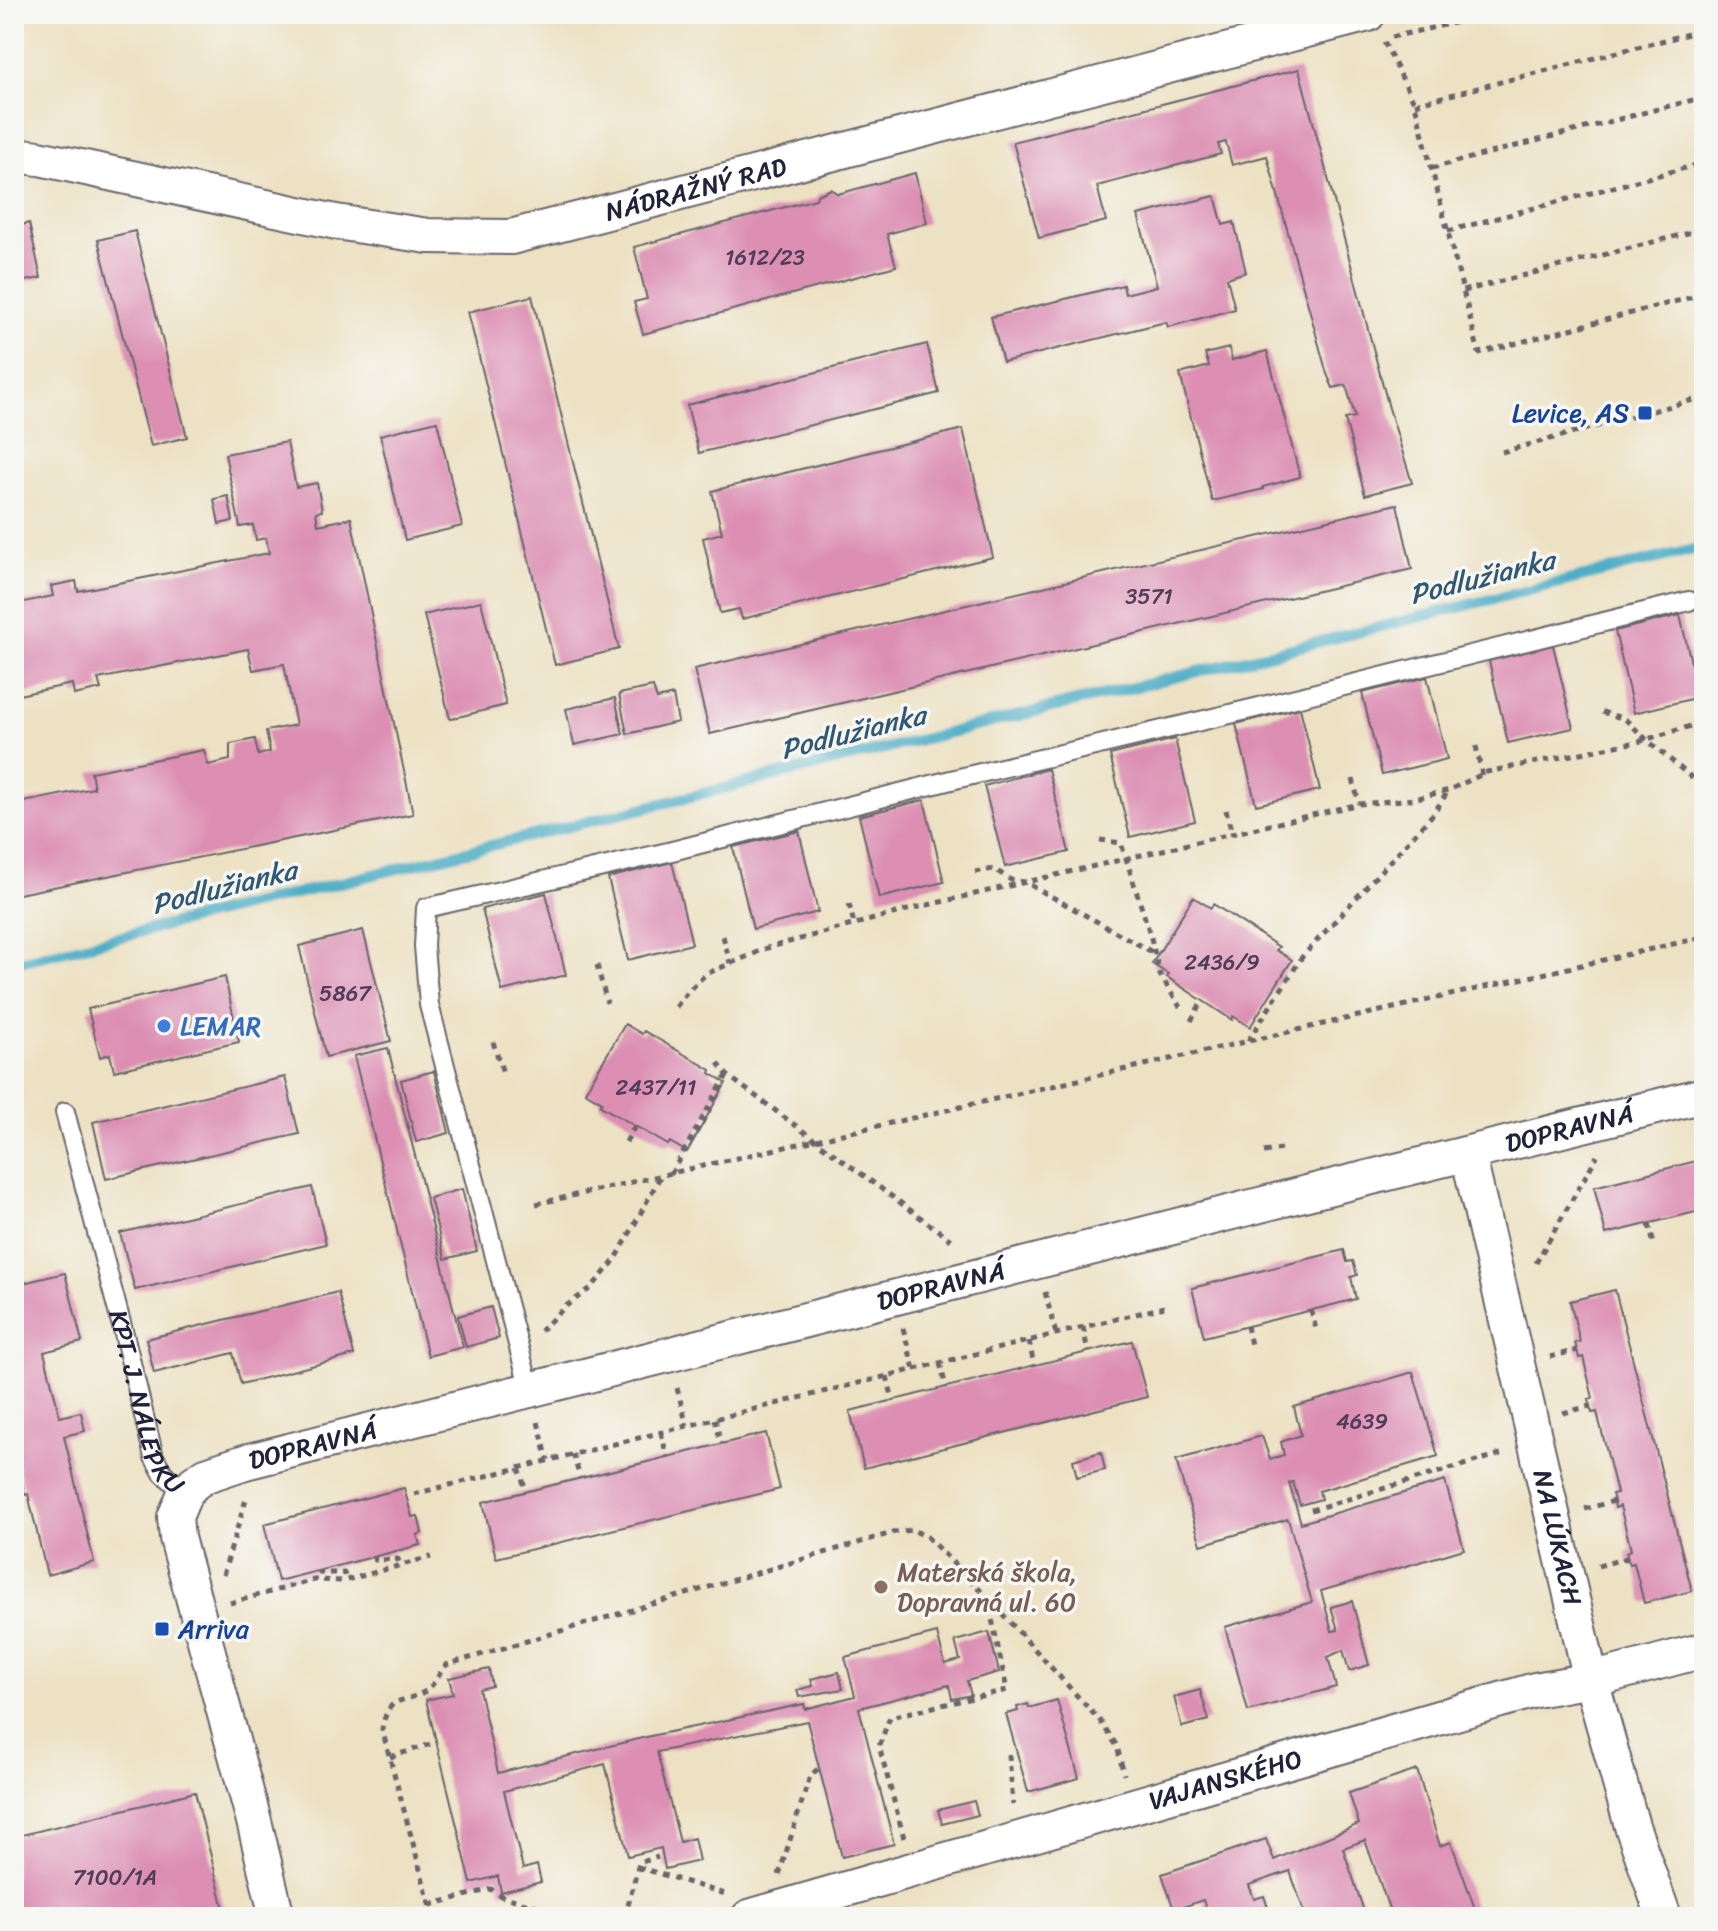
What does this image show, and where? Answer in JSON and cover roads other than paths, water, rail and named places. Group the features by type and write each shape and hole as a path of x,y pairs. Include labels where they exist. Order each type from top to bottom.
{"street":[{"name":"NÁDRAŽNÝ RAD","path":"14,155 336,222 428,236 511,237 1368,14"},
{"name":"DOPRAVNÁ","path":"185,1493 206,1475 245,1462 1704,1095"},
{"name":"NA LÚKACH","path":"1468,1154 1591,1680 1632,1826 1664,1917"},
{"name":"KPT. J. NÁLEPKU","path":"185,1493 175,1517 177,1538 277,1917"},
{"name":"VAJANSKÉHO","path":"741,1907 1132,1807 1535,1690 1591,1680 1704,1650"}],"lane":[{"path":"530,1390 429,1005 424,946 426,908 668,852 1689,601"},
{"name":"KPT. J. NÁLEPKU","path":"65,1112 154,1457 163,1473 185,1493"}],"waterway":[{"name":"Podlužianka","path":"14,963 1704,547"}],"place":[{"name":"Levice, AS","path":"1645,413"},
{"name":"LEMAR","path":"164,1026"},
{"name":"Materská škola, Dopravná ul. 60","path":"881,1587"},
{"name":"Arriva","path":"162,1629"}]}
